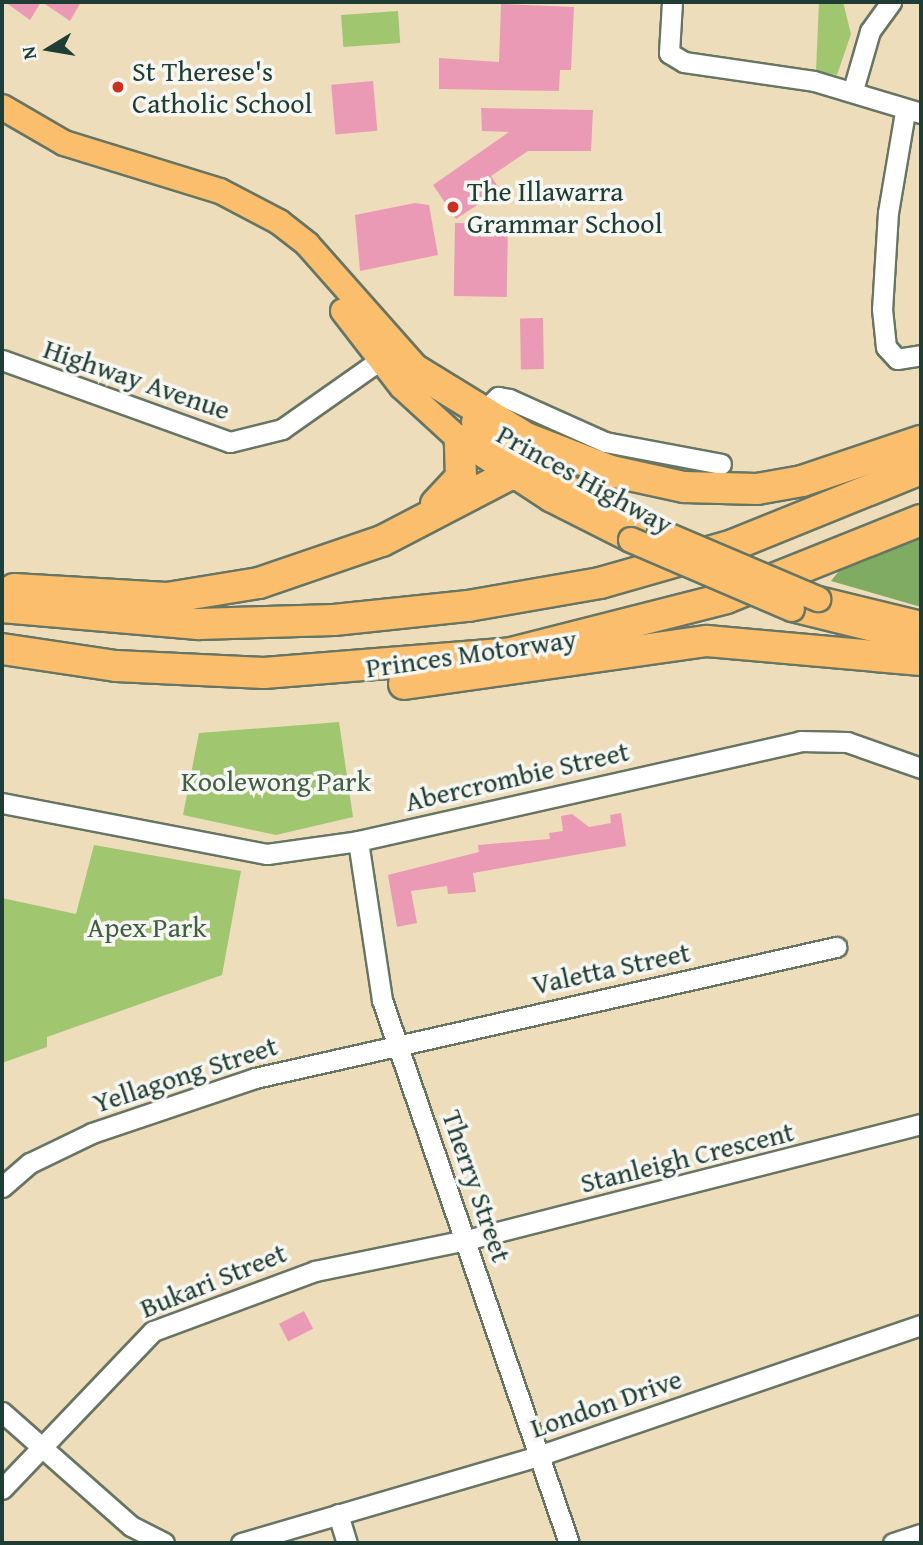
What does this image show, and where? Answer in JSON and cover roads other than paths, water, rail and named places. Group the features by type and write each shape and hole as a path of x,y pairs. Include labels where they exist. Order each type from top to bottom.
{"highway":[{"path":"417,371 472,424 573,459 647,480 713,490 802,481 921,441"},
{"path":"334,559 450,494 461,477 472,424"},
{"name":"Princes Motorway","path":"2,607 198,624 334,620 468,606 600,583 720,549 921,469"},
{"path":"2,588 167,598 269,581 334,559 509,475 528,475 612,509"},
{"name":"Princes Motorway","path":"2,649 116,666 264,673 511,653 726,598 921,520"},
{"path":"2,661 151,683 294,689 469,679 707,641 921,660"}],"main road":[{"name":"Princes Highway","path":"2,107 64,143 190,186 244,201 296,234 430,414 472,424 612,509 660,532 818,599 921,624"},
{"name":"Princes Highway","path":"388,355 417,371"},
{"name":"Princes Highway","path":"472,424 509,475 631,540 792,609 921,641"}],"street":[{"path":"672,2 669,53 684,62 853,90 913,113 888,212 882,309 886,347 897,359 921,355"},
{"path":"853,90 870,31 891,2"},
{"name":"Highway Avenue","path":"2,360 230,442 282,429 388,355"},
{"path":"472,424 498,397 509,399 605,442 721,464"},
{"name":"Abercrombie Street","path":"2,803 267,854 358,841 715,759 830,740 921,768"},
{"name":"Therry Street","path":"358,841 382,1000 541,1455 569,1543"},
{"name":"Valetta Street","path":"398,1044 836,947"},
{"name":"Yellagong Street","path":"2,1186 30,1163 92,1133 255,1078 398,1044"},
{"name":"Stanleigh Crescent","path":"466,1240 921,1124"},
{"name":"Bukari Street","path":"2,1489 153,1331 315,1271 466,1240"},
{"name":"London Drive","path":"241,1543 541,1455 921,1325"},
{"path":"2,1412 131,1526 164,1543"},
{"path":"338,1514 347,1543"},
{"path":"893,1543 921,1534"}],"place":[{"name":"St Therese's Catholic School","path":"118,87"},
{"name":"The Illawarra Grammar School","path":"453,207"}],"park label":[{"name":"Koolewong Park","path":"276,781"},
{"name":"Apex Park","path":"147,927"}]}
